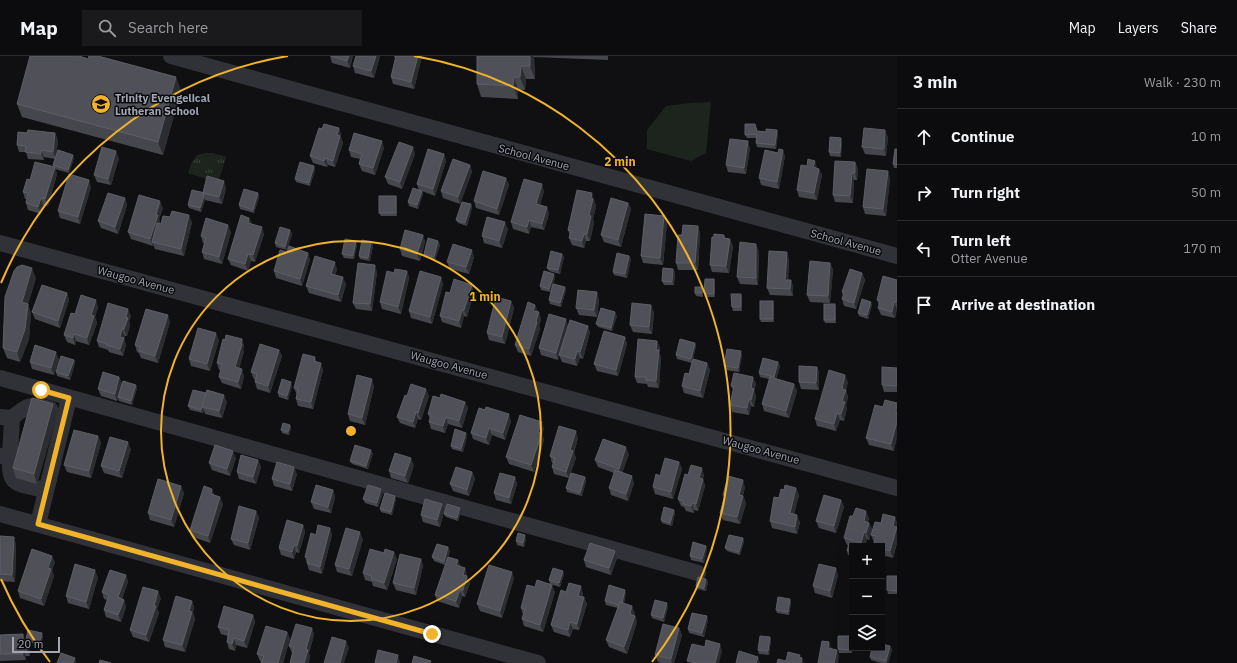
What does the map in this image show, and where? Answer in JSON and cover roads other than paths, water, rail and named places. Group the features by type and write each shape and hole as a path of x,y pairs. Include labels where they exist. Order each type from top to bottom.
{"street":[{"name":"School Avenue","path":"171,56 897,256"},
{"name":"Waugoo Avenue","path":"0,243 897,488"},
{"path":"0,378 67,405 698,573"},
{"path":"46,490 18,483 13,479 5,456 6,417 33,405 67,405"},
{"path":"38,524 67,405"},
{"path":"0,514 538,663"}],"place":[{"name":"Trinity Evengelical Lutheran School","path":"101,104"}]}
